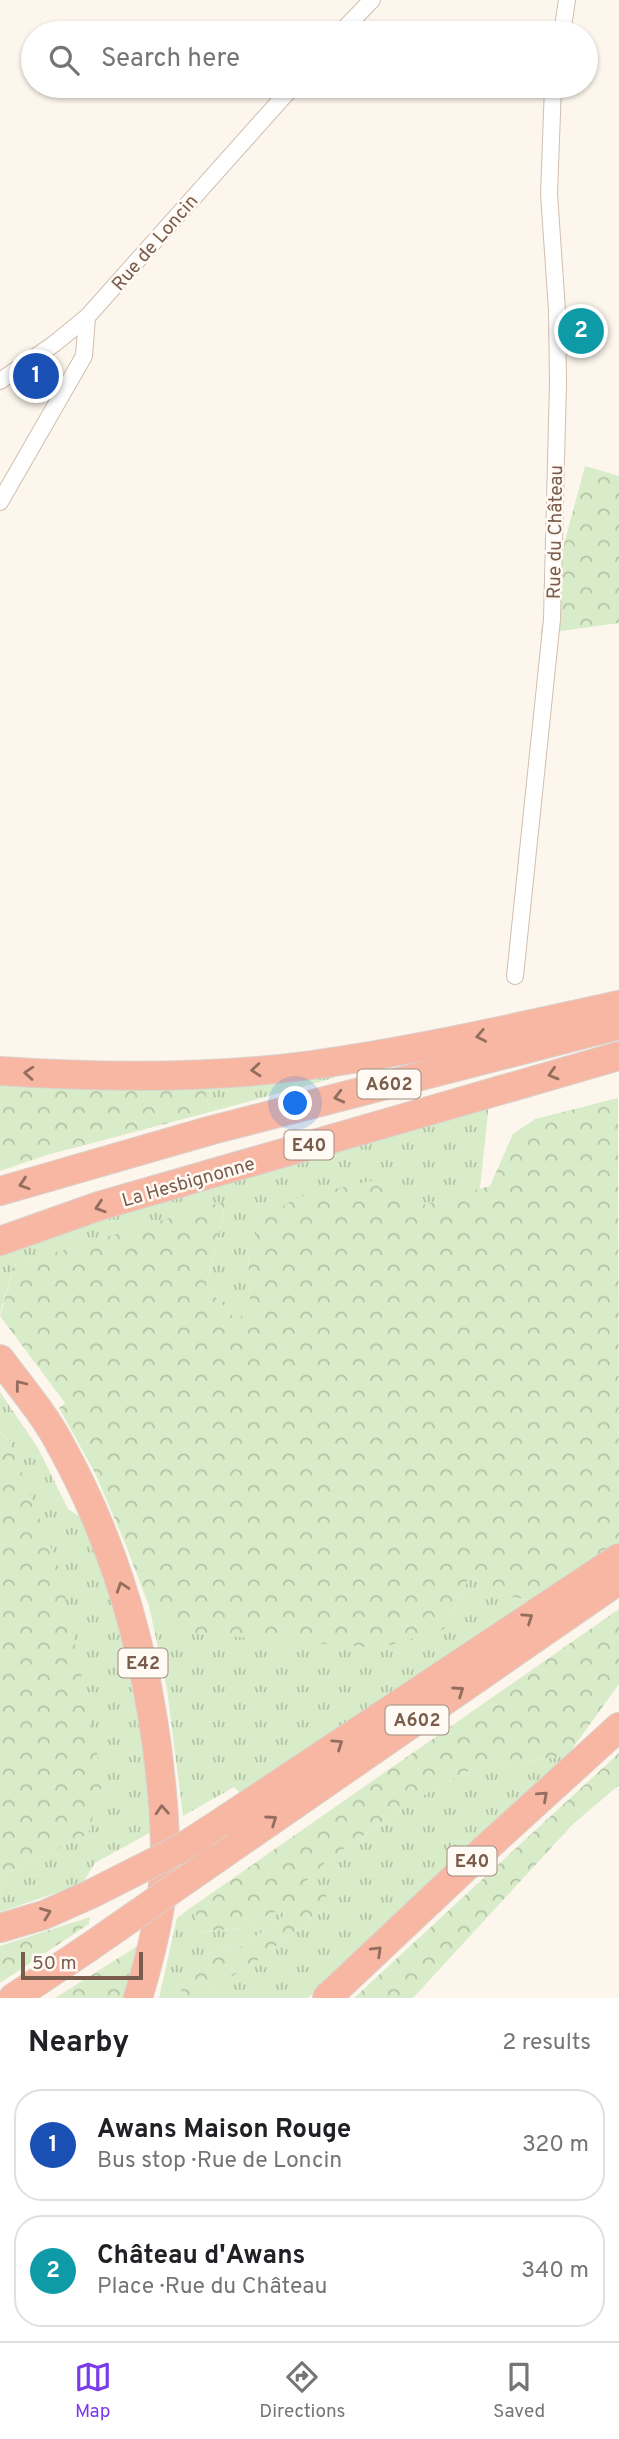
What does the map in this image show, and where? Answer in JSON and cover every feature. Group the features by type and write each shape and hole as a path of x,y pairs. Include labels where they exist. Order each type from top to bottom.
{"highway":[{"path":"0,1070 144,1076 310,1065 436,1045 619,1005"},
{"name":"A602","path":"0,1191 225,1126 619,1024"},
{"name":"La Hesbignonne","path":"0,1241 99,1206 619,1055"},
{"name":"E42","path":"0,1360 61,1444 87,1497 110,1548 141,1657 160,1772 164,1873 146,1971 138,1998"},
{"path":"0,1928 44,1915 178,1850 619,1558"},
{"name":"A602","path":"13,1998 619,1580"},
{"name":"E40","path":"327,1998 619,1727"}],"street":[{"path":"352,21 372,0"},
{"path":"564,21 568,0"},
{"name":"Rue de Loncin","path":"0,381 88,317 282,98"},
{"name":"Rue du Château","path":"515,976 552,619 558,383 550,194 551,98"},
{"path":"0,502 84,356 88,317"}],"green space":[{"path":"585,466 619,476 619,623 540,634"},
{"path":"333,1073 334,1078 210,1112 204,1086"},
{"path":"0,1082 204,1086 210,1112 47,1155 0,1171"},
{"path":"618,1098 619,1547 537,1601 499,1595 470,1575 444,1629 380,1648 186,1633 149,1606 95,1473 59,1408 65,1403 0,1316 14,1265 226,1201 206,1286 237,1321 250,1305 248,1254 260,1222 295,1198 370,1181 412,1208 490,1186 513,1134 535,1119"},
{"path":"489,1103 480,1189 248,1254 250,1305 237,1321 206,1286 226,1202 14,1265 0,1313 0,1254 53,1235"},
{"path":"0,1392 38,1448 68,1509 85,1520 115,1594 146,1747 151,1832 95,1863 82,1884 0,1912 0,1894 6,1874 88,1834 10,1442 0,1432"},
{"path":"0,1432 10,1442 60,1571 103,1782 88,1834 6,1874 0,1894"},
{"path":"470,1575 499,1595 537,1601 241,1794 234,1787 183,1816 167,1689 149,1606 187,1633 444,1629"},
{"path":"619,1609 619,1684 567,1756 476,1767 414,1800 328,1860 304,1883 324,1889 329,1905 251,1965 212,1988 209,1998 179,1998 184,1981 212,1952 238,1949 285,1915 281,1909 243,1928 197,1932 196,1904"},
{"path":"619,1753 619,1785 573,1824 413,1998 354,1998"},
{"path":"567,1756 308,1998 209,1998 212,1988 251,1965 329,1905 303,1884 328,1860 414,1800 476,1767"},
{"path":"196,1904 198,1932 243,1928 281,1909 285,1915 238,1949 212,1952 184,1981 179,1998 159,1998 177,1918"},
{"path":"90,1917 89,1924 0,1983 0,1946"},
{"path":"139,1945 127,1998 55,1998"}],"place":[{"name":"Château d'Awans","path":"581,331"},
{"name":"Awans Maison Rouge","path":"36,376"}]}
